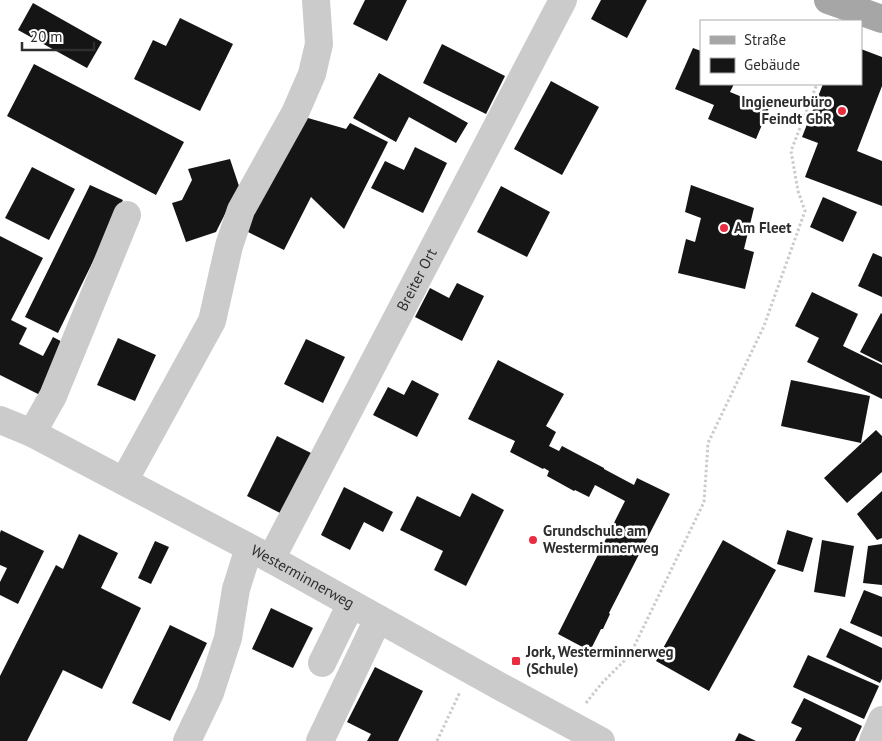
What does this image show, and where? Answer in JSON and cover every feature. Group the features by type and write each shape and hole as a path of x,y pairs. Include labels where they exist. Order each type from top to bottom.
{"main road":[{"path":"828,0 882,19"}],"street":[{"path":"124,481 212,322 229,246 241,210 295,113 312,74 319,44 316,0"},
{"name":"Breiter Ort","path":"187,741 210,693 228,638 236,589 260,553 563,0"},
{"path":"32,432 53,396 127,215"},
{"name":"Westerminnerweg","path":"0,420 32,432 260,553 581,734"},
{"path":"322,663 351,604"},
{"path":"320,741 378,619"},
{"path":"873,741 882,720"}],"path":[{"path":"581,734 601,684 630,655 704,502 708,443 764,326 805,211 798,191 791,151 817,85"},
{"path":"437,741 460,692 468,696"}],"building":[{"path":"365,0 407,0 387,41 353,24"},
{"path":"601,0 647,0 627,38 591,19"},
{"path":"33,3 102,42 87,68 18,30"},
{"path":"180,18 233,44 200,111 134,79 153,40 166,46"},
{"path":"442,44 505,76 486,114 423,83"},
{"path":"693,48 700,51 700,85 734,85 730,92 769,108 756,139 708,119 714,105 675,89"},
{"name":"Ingieneurbüro Feindt GbR","path":"862,49 882,57 882,86 857,151 882,161 882,206 805,177 818,143 802,137 823,85 862,85"},
{"path":"34,64 184,142 156,195 7,116"},
{"path":"379,73 468,123 456,143 409,117 396,142 353,118"},
{"path":"551,81 599,107 562,175 514,149"},
{"path":"301,116 346,129 350,123 388,142 344,229 311,197 284,250 244,230"},
{"path":"415,147 447,163 423,213 371,188 385,161 404,170"},
{"path":"230,159 239,186 216,232 186,242 172,203 182,200 192,180 188,169"},
{"path":"32,167 75,189 49,240 5,218"},
{"path":"90,185 123,200 58,333 25,317"},
{"name":"Am Fleet","path":"691,185 754,208 744,249 754,252 745,289 678,273 686,239 695,242 701,218 685,212"},
{"path":"501,186 550,212 527,257 477,232"},
{"path":"823,197 857,212 843,242 810,227"},
{"path":"0,236 43,258 11,320 27,328 19,344 43,356 53,337 70,346 44,397 0,375"},
{"path":"873,253 882,257 882,297 858,286"},
{"path":"457,283 484,296 462,341 415,317 430,288 449,298"},
{"path":"812,292 858,314 843,346 882,365 882,399 807,362 819,338 795,326"},
{"path":"882,314 882,363 860,352"},
{"path":"118,338 156,355 135,401 97,385"},
{"path":"306,339 345,357 323,403 284,384"},
{"path":"498,360 564,394 546,426 556,432 549,446 559,451 562,446 634,485 637,478 670,494 609,613 603,629 601,629 590,651 558,634 625,501 595,485 589,497 574,491 547,476 549,471 510,452 515,441 468,419"},
{"path":"412,380 439,394 417,437 373,415 388,387 404,395"},
{"path":"791,380 870,396 861,443 781,426"},
{"path":"876,430 882,436 882,472 847,503 824,478"},
{"path":"277,436 313,454 282,514 247,496"},
{"path":"344,487 393,512 383,532 364,522 350,550 321,535"},
{"path":"882,491 882,538 877,540 857,514"},
{"path":"472,493 504,510 466,586 434,570 443,551 400,530 417,496 460,517"},
{"path":"1,530 44,551 18,604 0,595 0,582 7,568 0,565"},
{"path":"787,530 813,538 803,572 777,564"},
{"path":"79,534 118,553 101,588 141,608 102,689 63,670 27,741 0,741 0,676 56,565 63,569"},
{"path":"723,540 776,570 709,691 656,661"},
{"path":"822,540 854,546 845,597 814,592"},
{"path":"155,541 169,547 151,584 138,578"},
{"path":"882,544 882,585 863,583 868,546"},
{"path":"864,590 882,597 882,637 850,623"},
{"path":"271,608 313,628 293,668 252,649"},
{"path":"170,625 207,643 170,721 132,703"},
{"path":"840,628 882,648 882,679 880,683 826,657"},
{"path":"808,655 879,686 864,719 793,687"},
{"path":"375,667 423,691 398,741 367,741 371,734 347,722"},
{"path":"804,698 862,726 855,741 795,741 802,728 791,723"},
{"path":"739,733 756,741 735,741"}],"place":[{"name":"Ingieneurbüro Feindt GbR","path":"842,111"},
{"name":"Am Fleet","path":"724,228"},
{"name":"Grundschule am Westerminnerweg","path":"533,540"},
{"name":"Jork, Westerminnerweg (Schule)","path":"516,661"}]}
